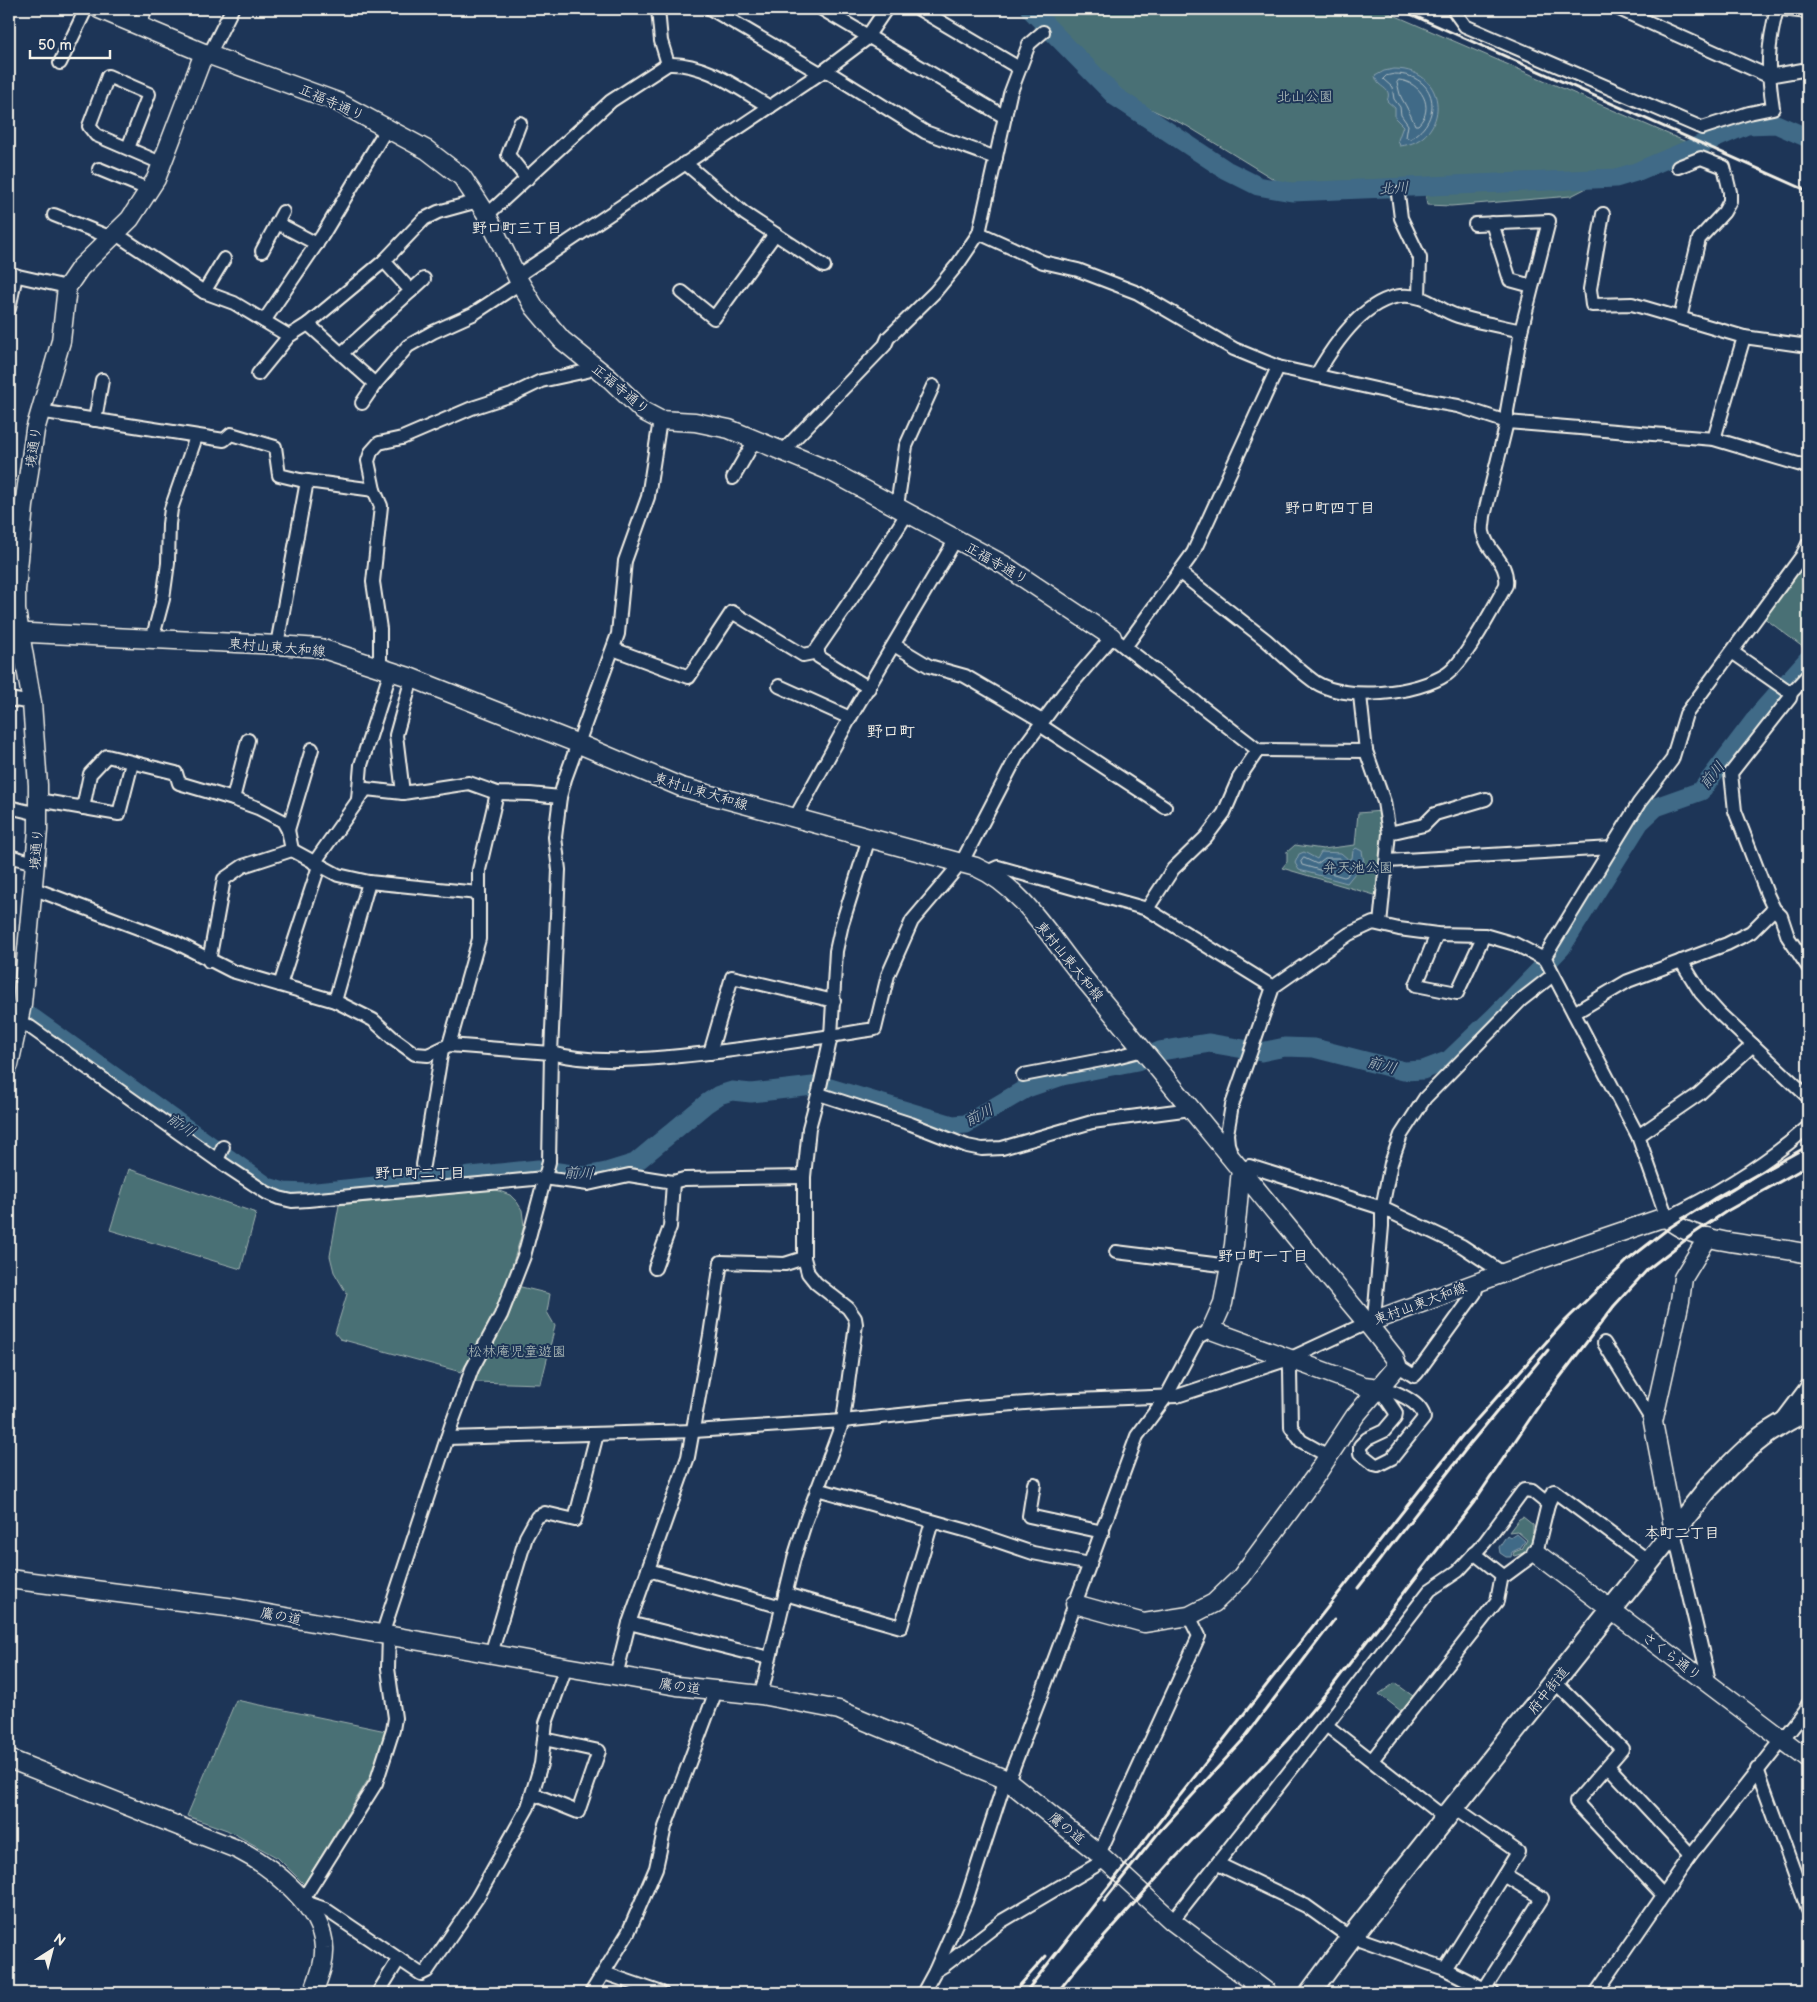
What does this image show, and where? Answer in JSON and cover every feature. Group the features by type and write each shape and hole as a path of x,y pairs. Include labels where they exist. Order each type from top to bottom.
{"main road":[{"name":"府中街道","path":"1310,1993 1352,1936 1709,1487 1731,1464 1776,1427 1808,1410"}],"street":[{"path":"60,62 86,9"},
{"name":"正福寺通り","path":"98,9 204,53 338,102 427,150 462,178 483,208 518,280 535,308 562,340 593,364 643,411 660,420 695,422 729,429 830,471 1004,565 1118,642"},
{"path":"139,25 146,9"},
{"path":"204,53 212,48 232,9"},
{"path":"658,9 660,41 668,64"},
{"path":"711,9 823,71 925,132 996,158"},
{"path":"822,9 1005,116"},
{"path":"362,403 375,384 408,346 433,332 473,314 518,280 685,163 823,71 868,36 886,9"},
{"path":"919,9 1019,68"},
{"path":"1459,9 1455,12 1465,26 1702,128 1749,113 1773,108 1768,76 1770,38 1777,9"},
{"path":"1619,9 1768,76 1808,69"},
{"path":"1782,9 1808,12"},
{"path":"784,451 885,345 888,338 935,292 958,264 979,233 1010,94 1029,44 1043,32"},
{"name":"境通り","path":"10,1056 20,1014 35,863 38,807 32,703 14,633 16,590 15,521 40,411 61,341 67,287 80,268 130,219 150,190 204,53"},
{"path":"258,374 289,336 308,324 384,261 424,219 438,212 483,208 527,179 611,101 668,64 696,68 715,75 770,107"},
{"path":"128,148 149,94 108,76 88,126 96,135 161,163"},
{"path":"520,122 508,154 527,179"},
{"path":"264,321 317,244 387,128"},
{"path":"1678,167 1701,158 1724,167 1730,192 1730,201 1724,212 1699,239 1680,318"},
{"path":"685,163 745,214 824,266"},
{"path":"100,169 150,190"},
{"path":"1398,194 1401,218 1420,258 1419,297"},
{"path":"1603,214 1590,289 1592,305 1632,304 1744,337 1808,346"},
{"path":"54,215 114,236 204,292 234,303 289,336"},
{"path":"262,251 280,218 317,244"},
{"path":"1179,572 1316,683 1346,693 1360,695 1389,693 1428,682 1448,673 1462,658 1506,585 1507,575 1503,566 1485,539 1483,530 1484,516 1507,422 1506,411 1521,331 1549,221 1475,224"},
{"path":"1492,223 1510,280 1532,286"},
{"path":"979,233 1043,262 1078,270 1138,293 1234,349 1278,367 1458,406 1507,422 1714,440 1808,467"},
{"path":"682,292 714,318 775,234"},
{"path":"204,292 224,259"},
{"path":"384,261 411,291"},
{"path":"9,309 13,274 67,287"},
{"path":"341,354 424,279"},
{"path":"1317,374 1332,348 1361,316 1374,305 1393,296 1419,297 1456,316 1521,331"},
{"path":"308,324 375,384"},
{"path":"1714,440 1744,337"},
{"path":"358,799 361,765 386,668 373,582 381,506 374,490 368,461 371,452 379,442 402,438 472,408 512,395 542,381 587,371 593,364"},
{"path":"32,888 175,942 209,961 232,971 335,1002 373,1020 415,1054 428,1055 446,1047 551,1053 562,1056 623,1061 710,1053 875,1029 888,975 912,921 962,862 1016,756 1041,723 1118,642 1179,572 1192,553 1278,367"},
{"path":"95,420 102,380"},
{"path":"869,688 819,657 817,648 874,566 902,509 906,446 933,386"},
{"path":"40,411 196,437 224,440 230,434 275,447 279,475 307,481 374,490"},
{"path":"302,1901 376,1783 395,1718 385,1635 447,1438 472,1369 501,1315 524,1256 546,1171 559,870 555,837 560,797 567,772 579,744 618,634 625,561 648,497 660,420"},
{"path":"152,640 163,599 168,563 171,509 196,437"},
{"path":"733,478 756,440"},
{"path":"277,645 307,481"},
{"path":"795,818 850,718 956,539"},
{"path":"1545,959 1639,803 1672,760 1686,714 1802,556 1808,544"},
{"path":"613,649 689,677 732,612 804,655 818,652"},
{"name":"東村山東大和線","path":"14,633 320,648 412,678 579,744 681,787 962,862 987,872 1021,899 1075,970 1370,1321 1659,1219 1667,1218"},
{"path":"1118,642 1258,750 1366,751"},
{"path":"894,645 929,666 965,676 1041,723 1165,807"},
{"path":"1732,652 1791,692"},
{"path":"1808,674 1791,692 1790,698 1731,773 1735,811 1774,909 1781,916 1788,937 1808,967"},
{"path":"403,793 396,735 412,678"},
{"path":"779,686 850,718"},
{"path":"1360,695 1366,751 1384,802 1389,833 1380,924"},
{"path":"9,698 32,703"},
{"path":"233,799 248,740"},
{"path":"288,830 312,749"},
{"path":"1147,909 1173,870 1206,837 1224,813 1238,778 1258,750"},
{"path":"83,808 90,774 100,761 107,756 176,773 179,783 258,808 283,821 288,830 292,850"},
{"path":"9,807 83,808 119,814 132,763"},
{"path":"280,985 316,864 366,789 403,793 469,783 498,793 560,797"},
{"path":"423,1166 446,1047 479,939 479,870 498,793"},
{"path":"1389,833 1424,825 1435,814 1486,800"},
{"path":"761,1695 794,1558 843,1421 856,1324 855,1318 848,1308 816,1283 808,1273 804,1258 804,1177 809,1128 831,1036 836,951 842,924 869,838"},
{"path":"1387,861 1612,848"},
{"path":"209,961 224,879 243,866 292,850 338,875 369,882 478,893"},
{"path":"9,856 35,863"},
{"path":"987,872 998,867 1147,909 1273,987"},
{"path":"335,1002 369,882"},
{"path":"1574,1013 1628,981 1727,944 1751,932 1774,909"},
{"path":"923,1993 936,1971 966,1901 1007,1780 1102,1532 1136,1436 1166,1397 1198,1337 1211,1330 1223,1303 1234,1245 1237,1164 1228,1144 1227,1124 1273,987 1350,934 1373,923 1399,929 1437,934 1484,935 1515,944 1545,959 1638,1136 1667,1218 1675,1226 1685,1231 1708,1238 1808,1254"},
{"path":"1437,934 1416,985 1457,993 1484,935"},
{"path":"1681,961 1701,993 1719,1013 1808,1097"},
{"path":"1478,1282 1475,1293 1417,1373 1414,1376 1397,1365 1394,1357 1370,1321 1382,1226 1382,1208 1391,1163 1401,1135 1425,1098 1521,1000 1553,975"},
{"path":"710,1053 732,976 834,1001"},
{"path":"20,1014 30,1028 217,1160 267,1193 292,1201 546,1171 588,1184 629,1175 673,1182 684,1179 804,1177"},
{"path":"1638,1136 1699,1094 1753,1045"},
{"path":"1023,1075 1112,1058 1147,1055"},
{"path":"820,1088 967,1146 982,1149 1002,1148 1092,1122 1191,1109"},
{"path":"1667,1218 1696,1204 1738,1179 1782,1150 1808,1127"},
{"path":"217,1160 224,1147"},
{"path":"1237,1164 1249,1166 1382,1208 1462,1246 1502,1274"},
{"path":"655,1268 670,1227 673,1182"},
{"path":"1653,1422 1680,1301 1683,1278 1708,1238"},
{"path":"1116,1252 1230,1266"},
{"path":"616,1676 629,1623 688,1457 694,1431 721,1262 785,1264 804,1258"},
{"path":"447,1438 694,1431 843,1421 1032,1402 1177,1396 1288,1359 1370,1321"},
{"path":"1211,1330 1364,1386 1391,1390 1398,1396 1410,1400 1423,1412 1423,1420 1392,1458 1378,1465 1374,1464 1360,1453 1360,1446 1367,1439 1384,1431 1395,1418 1402,1403 1410,1400"},
{"path":"1604,1343 1653,1422 1674,1531 1710,1686"},
{"path":"1288,1359 1290,1370 1290,1427 1301,1441 1328,1456"},
{"path":"1075,1604 1144,1623 1189,1616 1214,1603 1242,1577 1314,1478 1355,1416 1397,1365"},
{"path":"1776,1427 1808,1385"},
{"path":"1379,1388 1396,1413"},
{"path":"491,1654 526,1537 537,1517 546,1513 575,1520 597,1434"},
{"path":"1034,1484 1029,1516 1102,1532"},
{"path":"817,1490 968,1531 1033,1553 1090,1564"},
{"path":"1172,1921 1326,1726 1430,1590 1458,1571 1484,1542 1522,1492 1532,1491 1548,1504"},
{"path":"1502,1575 1506,1575 1536,1553 1548,1504 1554,1491 1650,1562"},
{"path":"648,1570 901,1627 932,1522"},
{"path":"1474,1553 1502,1575"},
{"name":"さくら通り","path":"1536,1553 1808,1759"},
{"path":"1372,1760 1497,1601 1502,1575"},
{"name":"鷹の道","path":"9,1579 235,1608 616,1676 716,1691 761,1695 839,1710 1007,1780 1102,1857 1172,1921 1268,1993"},
{"path":"936,1971 1002,1921 1102,1857 1200,1636 1189,1616"},
{"path":"629,1623 769,1658"},
{"path":"302,1901 325,1909 421,1974 427,1971 477,1898 519,1826 533,1794 541,1764 546,1723 566,1667"},
{"path":"1555,1682 1622,1749 1576,1802 1663,1895"},
{"path":"591,1993 628,1933 656,1868 665,1827 716,1691"},
{"path":"1596,1993 1691,1855 1808,1704"},
{"path":"1326,1726 1449,1813 1518,1852 1445,1970"},
{"path":"533,1794 578,1812 598,1751 544,1739"},
{"path":"9,1760 240,1850 272,1870 302,1901 316,1919 324,1943 323,1962 313,1993"},
{"path":"1608,1766 1691,1855"},
{"path":"1757,1769 1808,1910"},
{"path":"1218,1864 1306,1906 1345,1934 1445,1970 1489,1991 1542,1898 1504,1875"},
{"path":"378,1993 398,1959"},
{"path":"604,1973 662,1993"}],"green space":[{"name":"北山公園","path":"1039,9 1380,9 1691,144 1616,173 1571,196 1451,206 1427,205 1423,179 1289,184 1275,180 1187,126 1133,101"},
{"path":"1808,553 1808,651 1763,617"},
{"name":"弁天池公園","path":"1382,811 1385,837 1378,896 1282,868 1287,862 1287,852 1295,845 1323,849 1355,845 1358,813"},
{"path":"129,1169 256,1213 241,1269 110,1230"},
{"path":"494,1189 510,1195 517,1202 522,1210 524,1226 497,1316 461,1372 340,1339 335,1333 347,1294 334,1272 330,1256 339,1205"},
{"name":"松林庵児童遊園","path":"517,1286 550,1294 547,1312 555,1326 541,1384 475,1382 480,1361"},
{"path":"1523,1517 1533,1525 1533,1537 1527,1552 1514,1556 1514,1552 1522,1549 1527,1540 1517,1531 1509,1532 1519,1519"},
{"path":"1395,1683 1413,1696 1401,1711 1379,1694"},
{"path":"236,1700 386,1731 374,1770 304,1884 278,1858 227,1830 187,1816"}],"water":[{"path":"1394,69 1413,72 1426,80 1434,92 1437,106 1435,119 1428,132 1416,141 1400,146 1398,140 1403,126 1395,118 1395,108 1387,101 1387,91 1378,83 1375,76 1384,71"},
{"path":"1356,848 1362,851 1364,862 1347,883 1299,870 1295,863 1299,854 1304,852 1317,859 1321,852 1341,853 1349,860 1352,858 1353,851"},
{"path":"1516,1533 1525,1541 1520,1548 1512,1552 1511,1557 1506,1557 1500,1553 1499,1547 1507,1535 1510,1537"}],"waterway":[{"name":"北川","path":"1030,9 1116,97 1226,170 1258,186 1292,192 1616,178 1636,172 1747,125 1776,124 1808,138"},
{"name":"前川","path":"9,1003 268,1187 284,1192 307,1193 538,1169 585,1176 606,1172 635,1163 707,1103 719,1095 732,1091 751,1093 813,1086 827,1087 953,1125 966,1124 1027,1088 1062,1076 1137,1061 1160,1051 1209,1043 1261,1052 1285,1047 1314,1048 1404,1071 1423,1070 1449,1060 1561,948 1640,822 1656,807 1701,791 1760,713 1808,659"}],"railway":[{"path":"1399,9 1808,191"},
{"path":"1025,1993 1462,1436 1565,1321 1628,1260 1669,1228 1715,1198 1808,1146"},
{"path":"1057,1993 1079,1965 1175,1858 1287,1740 1333,1685 1474,1502 1542,1401 1614,1306 1648,1269 1693,1234 1727,1211 1808,1166"},
{"path":"1358,1588 1470,1444 1548,1350"},
{"path":"1104,1901 1159,1832 1242,1741 1334,1620"},
{"path":"1013,1993 1046,1956"}],"district":[{"name":"野口町三丁目","path":"517,228"},
{"name":"野口町四丁目","path":"1330,508"},
{"name":"野口町","path":"891,731"},
{"name":"野口町二丁目","path":"420,1173"},
{"name":"野口町一丁目","path":"1263,1256"},
{"name":"本町二丁目","path":"1682,1533"}]}
